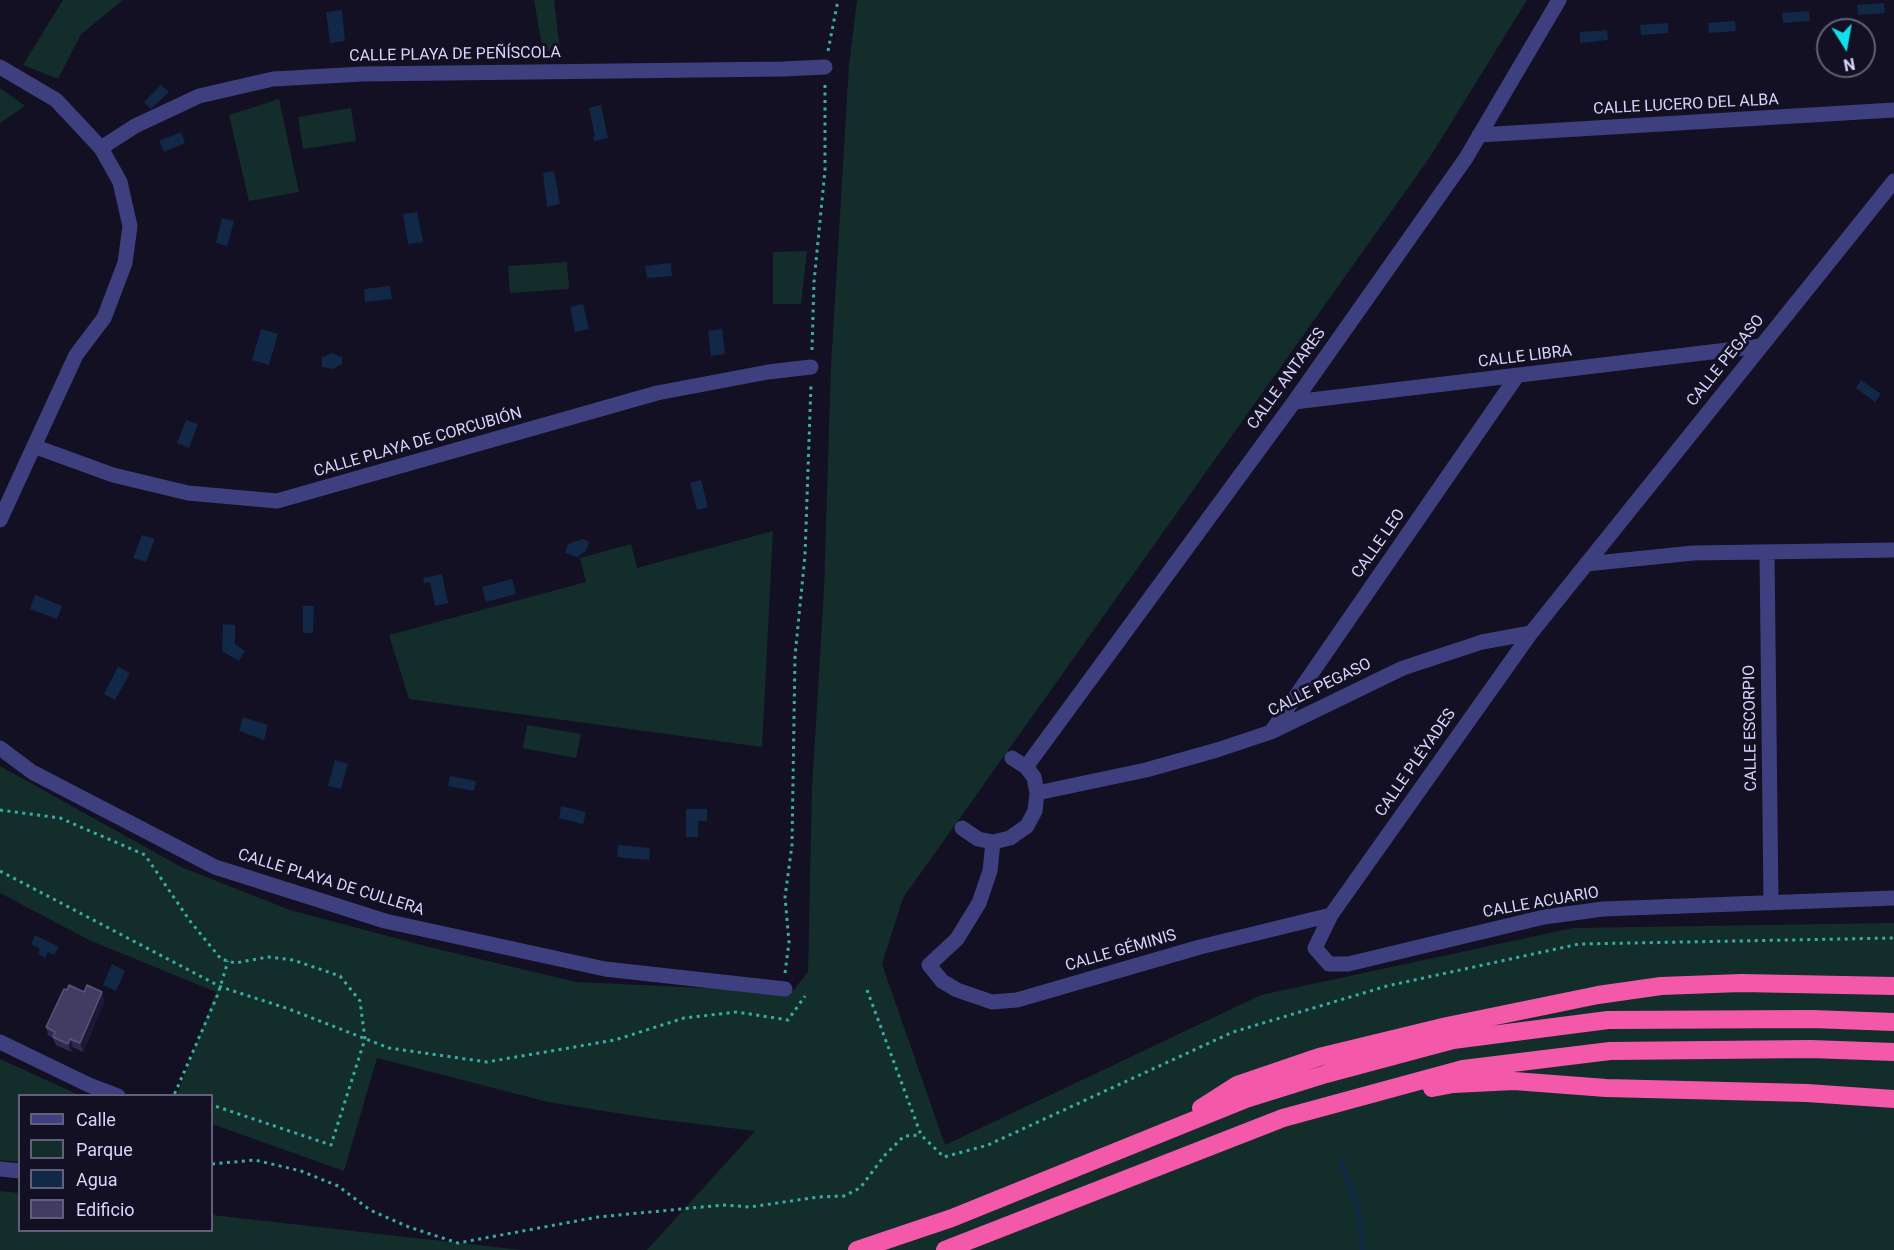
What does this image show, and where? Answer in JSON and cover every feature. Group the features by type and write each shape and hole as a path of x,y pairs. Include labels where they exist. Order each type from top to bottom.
{"highway":[{"path":"1168,1129 1237,1085 1319,1057 1447,1026 1598,995 1661,986 1741,983 1894,986"},
{"path":"857,1250 952,1218 1168,1129 1326,1074 1453,1040 1608,1020 1812,1019 1894,1022"},
{"path":"945,1250 1284,1118 1463,1069 1610,1051 1811,1049 1894,1053"},
{"path":"1284,1118 1453,1084 1514,1082 1606,1088 1807,1093 1894,1099"}],"street":[{"name":"CALLE ANTARES","path":"1026,766 1294,402 1479,135 1559,0"},
{"name":"CALLE PLAYA DE PEÑÍSCOLA","path":"101,148 135,126 199,96 273,79 363,74 783,69 825,66"},
{"path":"0,67 56,100 101,148 120,182 130,226 125,262 104,318 76,356 36,447 0,520"},
{"name":"CALLE LUCERO DEL ALBA","path":"1479,135 1894,110"},
{"name":"CALLE PEGASO","path":"1037,793 1146,770 1271,732 1403,668 1482,642 1531,633 1892,185"},
{"name":"CALLE LIBRA","path":"1294,402 1761,346"},
{"name":"CALLE PLAYA DE CORCUBIÓN","path":"36,447 113,475 188,492 277,501 657,393 768,372 811,367"},
{"name":"CALLE LEO","path":"1271,732 1517,376"},
{"path":"1586,564 1693,553 1894,550"},
{"name":"CALLE ESCORPIO","path":"1767,552 1771,903"},
{"name":"CALLE PLÉYADES","path":"1331,915 1531,633"},
{"name":"CALLE PLAYA DE CULLERA","path":"0,748 32,772 215,867 385,921 605,969 785,985"},
{"path":"962,828 978,839 993,842 1010,838 1027,826 1035,811 1037,793 1034,777 1026,766 1012,758"},
{"name":"CALLE GÉMINIS","path":"993,842 990,871 979,903 957,939 929,965 942,981 957,990 992,1002 1017,1000 1200,947 1331,915"},
{"name":"CALLE ACUARIO","path":"1331,915 1315,948 1329,964 1348,964 1544,917 1603,909 1894,898"},
{"path":"0,1042 89,1085 115,1094"},
{"path":"0,1169 18,1171"}],"path":[{"path":"785,985 789,942 785,897 792,845 795,656 805,555 814,282 825,170 825,66 838,0"},
{"path":"0,810 60,818 145,855 190,921 221,958 228,961 245,962 268,957 293,960 340,976 360,1001 365,1039 331,1146 213,1105"},
{"path":"0,871 221,987 289,1009 389,1048 487,1062 615,1040 684,1018 737,1012 788,1020 805,996"},
{"path":"867,990 921,1135 944,1157 988,1145 1233,1032 1387,986 1579,944 1894,938"},
{"path":"174,1094 221,987 228,961"},
{"path":"213,1164 255,1160 301,1171 338,1186 370,1210 409,1227 458,1243 513,1230 598,1217 723,1205 750,1207 818,1197 844,1196 860,1188 885,1155 904,1136 921,1135"}],"green space":[{"path":"63,0 123,0 81,34 58,79 23,65"},
{"path":"534,0 554,0 560,50 543,52"},
{"path":"857,0 1527,0 1430,157 903,898 882,964 945,1145 1261,995 1573,928 1894,923 1894,1250 647,1250 755,1131 648,1118 548,1102 377,1058 344,1171 213,1124 213,1094 177,1094 216,992 89,940 0,893 0,766 181,867 290,910 425,946 576,982 792,992 808,972 812,789 824,590 831,365 849,65"},
{"path":"0,88 25,106 0,123"},
{"path":"279,99 299,192 249,201 229,115"},
{"path":"351,108 356,141 303,149 298,117"},
{"path":"807,251 801,304 773,304 773,252"},
{"path":"567,262 569,289 510,293 508,266"},
{"path":"773,531 762,747 409,699 389,635 586,582 580,558 631,544 637,568"},
{"path":"527,725 581,734 576,758 523,748"},
{"path":"0,1059 77,1094 18,1094 18,1162 0,1160"},
{"path":"0,1191 18,1193 18,1232 213,1232 213,1215 522,1250 0,1250"}],"water":[{"path":"1884,3 1885,13 1858,15 1857,5"},
{"path":"342,10 345,41 330,43 326,12"},
{"path":"1809,11 1810,21 1783,23 1782,13"},
{"path":"1735,21 1736,31 1709,33 1708,23"},
{"path":"1668,23 1668,33 1641,35 1640,25"},
{"path":"1607,30 1608,40 1580,43 1580,32"},
{"path":"161,85 169,92 151,109 144,102"},
{"path":"601,105 608,138 594,141 589,108"},
{"path":"181,132 185,143 164,152 159,141"},
{"path":"554,171 560,204 547,207 543,173"},
{"path":"417,212 423,242 408,244 403,214"},
{"path":"222,218 234,221 227,246 216,243"},
{"path":"671,263 672,276 647,278 645,266"},
{"path":"390,286 392,299 365,302 364,289"},
{"path":"583,304 589,329 575,332 570,307"},
{"path":"261,329 278,334 269,365 252,360"},
{"path":"722,329 725,354 711,356 708,331"},
{"path":"332,353 342,357 342,364 333,369 322,367 322,357"},
{"path":"1861,380 1881,394 1875,402 1856,388"},
{"path":"186,420 198,424 189,448 177,443"},
{"path":"701,480 708,507 697,510 690,483"},
{"path":"142,535 155,539 146,562 133,558"},
{"path":"583,539 589,542 586,551 577,557 565,553 568,544"},
{"path":"442,574 448,603 435,606 430,582 424,583 423,578"},
{"path":"512,579 516,594 486,602 482,587"},
{"path":"35,595 62,606 57,619 30,609"},
{"path":"303,606 314,606 313,633 303,633"},
{"path":"223,624 235,625 235,644 245,651 239,661 222,651"},
{"path":"118,667 130,673 115,700 104,694"},
{"path":"243,717 268,725 264,740 239,731"},
{"path":"335,760 348,764 341,789 328,786"},
{"path":"450,776 476,781 474,791 448,786"},
{"path":"561,806 586,812 583,824 559,818"},
{"path":"686,809 707,809 707,821 698,821 698,837 686,837"},
{"path":"618,845 650,848 649,860 617,857"},
{"path":"35,935 59,947 54,955 48,952 45,958 38,954 40,949 31,944"},
{"path":"112,964 125,971 116,991 103,985"}],"building":[{"path":"69,985 84,992 87,985 102,992 80,1043 70,1039 68,1044 53,1037 55,1032 46,1027 64,989 67,990"}],"waterway":[{"path":"1341,1160 1359,1214 1363,1250"}]}
